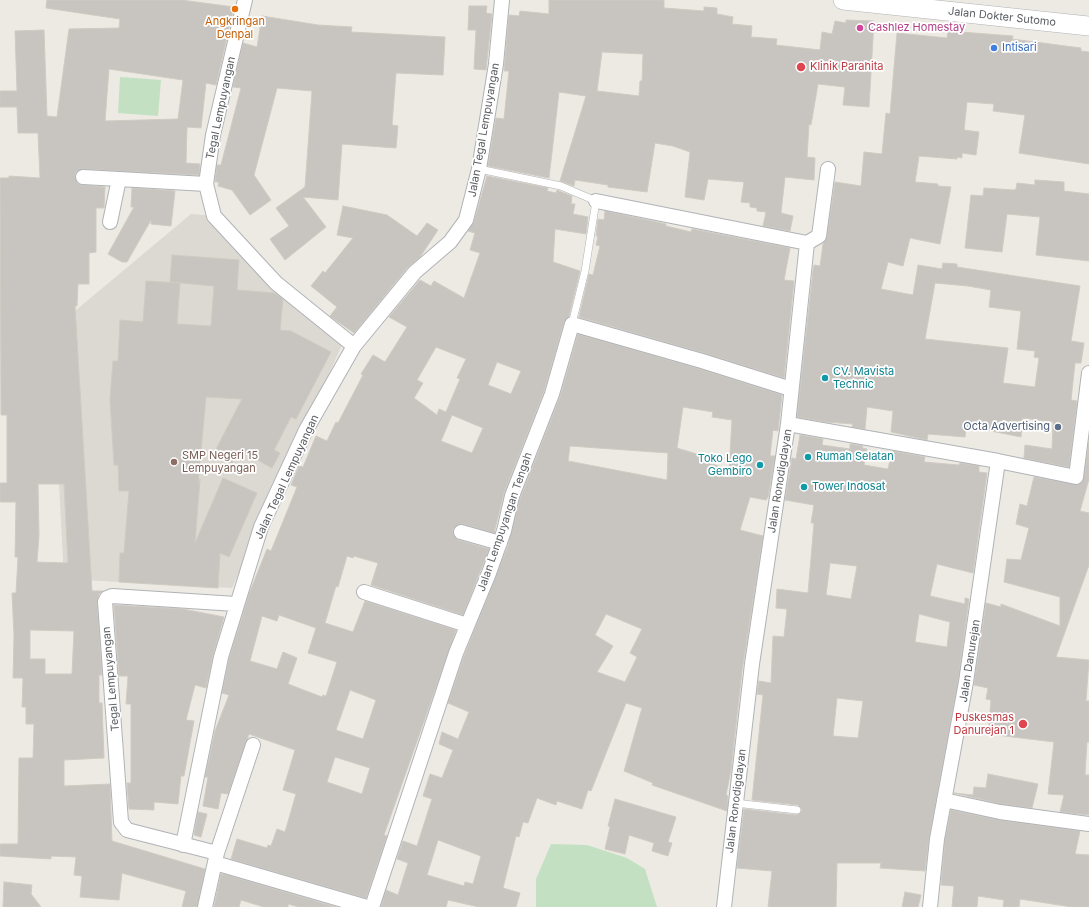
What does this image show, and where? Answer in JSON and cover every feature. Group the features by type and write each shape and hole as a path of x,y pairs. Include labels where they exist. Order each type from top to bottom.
{"main road":[{"name":"Jalan Dokter Sutomo","path":"843,0 1089,26"}],"street":[{"name":"Tegal Lempuyangan","path":"245,0 213,135 206,184 214,216 276,283 354,346"},
{"name":"Jalan Tegal Lempuyangan","path":"183,844 221,656 236,604 262,527 299,445 354,346 415,272 450,242 466,220 480,169 496,64 502,0"},
{"path":"596,201 807,243 818,236 828,169"},
{"path":"83,177 206,184"},
{"path":"110,222 119,179"},
{"path":"788,424 807,243"},
{"path":"572,324 702,361 791,389"},
{"name":"Jalan Lempuyangan Tengah","path":"372,907 432,723 467,625 500,543 515,489 552,394 572,324"},
{"name":"Jalan Ronodigdayan","path":"724,907 752,664 788,424 998,461 1076,477 1089,373"},
{"name":"Jalan Danurejan","path":"930,907 936,839 957,737 975,627 998,461"},
{"path":"461,532 500,543"},
{"path":"364,592 467,625"},
{"name":"Tegal Lempuyangan","path":"183,844 128,830 121,822 105,602 107,598 112,596 236,604"},
{"path":"205,907 216,858 253,746"},
{"path":"944,800 1000,812 1089,824"},
{"path":"183,844 216,858 367,907"}],"lane":[{"path":"480,169 561,186 596,201"},
{"name":"Jalan Lempuyangan Tengah","path":"572,324 585,271 596,201"},
{"path":"735,803 797,810"}],"shaded area":[{"name":"SMP Negeri 15 Lempuyangan","path":"191,214 217,216 342,345 232,588 64,579 51,331"}],"green space":[{"path":"120,77 161,80 158,116 118,113"},
{"path":"551,844 587,845 627,858 645,869 657,907 536,907 536,879"}],"building":[{"path":"47,0 181,0 234,7 216,85 206,83 201,128 187,127 186,163 200,164 199,175 83,169 76,172 75,177 78,184 105,187 104,208 96,208 96,252 89,253 89,284 78,284 77,306 75,306 92,591 103,591 99,594 97,603 102,675 99,675 99,703 102,703 104,758 64,760 64,786 110,784 112,841 205,869 197,907 182,907 186,891 122,873 119,900 80,897 82,876 74,875 76,857 51,856 51,859 0,856 0,844 18,844 19,758 33,758 34,724 26,724 26,707 22,707 23,678 13,678 14,636 12,593 16,593 18,557 15,557 16,502 0,502 0,483 7,483 7,415 1,415 0,178 9,178 9,176 40,178 38,133 18,133 17,107 0,107 0,91 17,91 15,31 44,30 47,116 57,117 69,29 119,28 120,19 46,8","holes":["109,69 183,80 178,119 105,121","38,484 64,484 68,563 37,562 39,535","30,630 74,631 72,674 45,674 45,659 30,659"]},
{"path":"549,0 664,0 664,8 704,11 704,7 717,8 717,14 733,17 732,24 752,26 751,37 777,39 776,45 820,50 822,32 832,34 835,21 846,23 846,20 874,21 869,107 843,105 845,87 818,84 811,125 809,124 807,157 815,158 814,180 785,177 781,213 793,216 790,231 763,226 766,212 757,211 757,208 750,207 750,203 741,202 744,182 708,179 704,200 685,197 690,152 673,146 655,143 647,192 608,187 608,185 575,180 574,186 560,181 586,96 559,92 549,178 488,166 496,118 504,119 509,71 504,71 509,15 519,16 520,11 549,14","holes":["602,52 643,54 642,81 640,81 639,96 597,91"]},
{"path":"469,6 487,6 486,13 492,14 486,70 474,69 476,30 468,30"},
{"path":"262,16 318,25 352,27 351,32 445,37 443,75 396,73 392,125 398,126 396,148 342,144 338,200 303,197 326,227 285,260 270,239 289,226 276,208 305,187 312,91 277,88 254,175 271,200 250,215 232,190 218,186 219,182 215,182 217,165 221,165 241,88 233,87 243,43 257,47"},
{"path":"948,31 1013,36 1012,39 1081,48 1081,51 1089,52 1089,164 1019,153 1025,115 993,111 994,104 967,102 964,130 979,132 976,155 962,153 962,158 957,157 957,159 919,156 915,182 951,187 940,244 910,238 903,266 888,262 881,289 913,295 918,265 942,269 943,263 957,264 957,267 1080,286 1071,341 1084,343 1081,363 1075,363 1071,400 1077,401 1069,467 1024,458 1025,445 1052,449 1053,422 1023,418 1021,437 966,426 965,437 928,434 927,440 891,432 893,411 867,407 865,429 852,427 853,424 826,422 797,417 813,271 814,265 820,266 823,244 827,237 835,182 861,186 864,152 882,154 886,113 890,114 897,33 947,38","holes":["935,283 991,290 989,307 1021,311 1017,349 1035,351 1034,357 1039,358 1035,387 1003,383 1008,348 925,339"]},
{"path":"487,176 548,188 547,191 556,193 557,190 572,196 571,204 575,204 573,214 588,217 586,234 555,229 553,262 580,271 569,316 564,322 544,391 504,493 494,533 463,524 459,524 453,529 453,534 458,540 489,549 463,615 371,585 378,563 354,556 353,558 347,556 338,587 336,586 325,623 353,632 365,601 456,630 384,835 387,836 366,898 231,859 237,839 267,848 268,845 271,846 277,829 285,832 296,794 283,790 295,750 249,734 228,794 221,793 218,809 203,806 208,777 205,777 215,731 229,695 222,693 229,659 249,594 267,549 271,551 297,487 291,485 299,466 303,467 316,436 327,441 363,375 361,374 373,355 385,362 407,327 389,317 420,280 431,286 434,281 464,298 480,253 470,250 475,233 468,231 474,222","holes":["436,347 466,359 457,378 460,379 446,412 439,409 437,415 414,398 423,383 417,380","497,362 521,371 511,394 488,385","452,415 483,428 472,453 441,441","279,615 316,628 308,653 337,662 326,696 323,695 322,697 288,684 297,658 283,652 277,669 250,661 262,616 277,621","350,690 376,700 363,739 336,730","335,757 370,768 362,794 327,782"]},
{"path":"1035,180 1064,182 1064,191 1089,194 1089,261 1036,255 1040,217 1007,214 1002,252 965,248 971,195 983,196 984,188 1014,190 1016,189 1017,183 1035,185"},
{"path":"132,188 175,191 171,226 151,224 151,220 127,262 122,262 108,254 134,207 131,207"},
{"path":"343,206 387,215 417,236 427,223 438,230 420,257 408,267 354,333 330,316 337,307 311,286 323,271 325,273 353,238 337,235"},
{"path":"605,211 666,224 666,226 691,232 692,229 790,248 784,280 794,281 784,378 579,317 589,274 593,275 600,246 596,245 598,236 596,236 598,219 604,220"},
{"path":"172,255 239,260 237,290 274,293 283,299 280,330 291,331 331,352 296,419 291,417 274,450 280,453 272,468 239,450 232,464 213,455 242,399 206,397 198,484 200,479 195,543 223,478 257,493 229,557 220,553 218,588 119,582 120,553 124,553 129,491 119,491 118,465 114,465 110,399 113,361 118,361 120,320 143,322 146,281 180,283 177,324 211,326 214,286 170,282"},
{"path":"578,334 700,369 782,395 778,431 773,430 770,456 775,456 768,497 766,500 750,497 740,530 763,536 742,671 731,770 726,795 728,796 727,811 652,785 653,783 624,771 642,708 626,703 591,791 588,790 582,809 557,801 556,805 537,798 528,823 523,822 519,837 516,836 503,888 520,893 516,907 479,907 448,900 446,907 381,907 386,890 398,895 408,863 397,859 403,841 417,846 432,799 423,796 430,774 442,778 453,750 439,744 442,732 458,739 469,712 448,703 464,656 508,546 520,499 560,397","holes":["683,407 713,412 712,417 732,420 729,470 699,459 700,455 677,448","570,446 668,453 667,480 568,461","606,614 642,629 630,653 637,657 625,682 597,672 613,646 595,635","438,840 481,856 473,884 465,882 464,886 427,875"]},
{"path":"800,435 823,439 822,445 850,449 850,444 863,446 862,448 867,449 864,465 888,469 892,451 925,457 924,462 959,465 960,463 979,466 979,472 987,473 973,573 937,564 930,596 965,604 965,598 969,599 958,681 929,838 925,871 880,868 881,863 837,863 836,907 768,907 772,871 737,868 744,809 796,815 802,811 798,805 752,800 763,695 757,694 759,681 771,683 773,636 784,637 787,609 776,608 777,589 808,593 814,523 811,523 814,505 785,500 792,458 796,459","holes":["830,563 857,566 851,599 826,595","919,614 950,622 947,647 915,642","837,698 863,701 858,738 833,736"]},
{"path":"1089,442 1089,479 1080,511 1089,513 1089,565 1056,657 1089,660 1086,701 1089,701 1089,742 1087,742 1085,775 1089,775 1089,815 1060,812 1064,795 1048,794 1054,742 988,734 991,700 986,699 988,688 974,685 986,603 1001,607 1001,604 1060,626 1060,597 1004,582 1007,559 1021,560 1029,528 1016,524 1020,504 1027,506 1034,477 1079,485 1084,478"},
{"path":"114,605 183,609 224,617 213,655 206,688 195,685 186,720 194,721 184,776 181,776 178,804 154,802 154,810 129,809 127,783 131,783 131,704 126,704 128,676 119,676"},
{"path":"988,774 1038,784 1032,808 1001,804 954,793 973,795 974,787 986,788"},
{"path":"615,799 676,817 668,842 672,843 668,856 652,851 654,843 629,835 625,854 605,849 610,827 608,826"},
{"path":"951,810 999,820 1080,831 1075,854 1089,855 1089,907 1072,907 1020,899 1019,907 1003,907 1004,900 978,896 977,907 952,907 954,886 941,885 945,840"},
{"path":"198,812 207,814 201,837 194,835"},
{"path":"221,874 336,907 299,907 288,904 288,907 264,907 241,900 239,907 214,907"},
{"path":"4,882 32,885 31,894 41,907 3,907"},
{"path":"905,892 921,895 918,907 902,907"}],"place":[{"name":"Angkringan Denpal","path":"235,9"},
{"name":"Cashlez Homestay","path":"860,28"},
{"name":"Intisari","path":"994,48"},
{"name":"Klinik Parahita","path":"801,67"},
{"name":"CV. Mavista Technic","path":"825,378"},
{"name":"Octa Advertising","path":"1058,427"},
{"name":"Rumah Selatan","path":"808,457"},
{"name":"SMP Negeri 15 Lempuyangan","path":"174,462"},
{"name":"Toko Lego Gembiro","path":"760,465"},
{"name":"Tower Indosat","path":"804,487"},
{"name":"Puskesmas Danurejan 1","path":"1023,724"}]}
